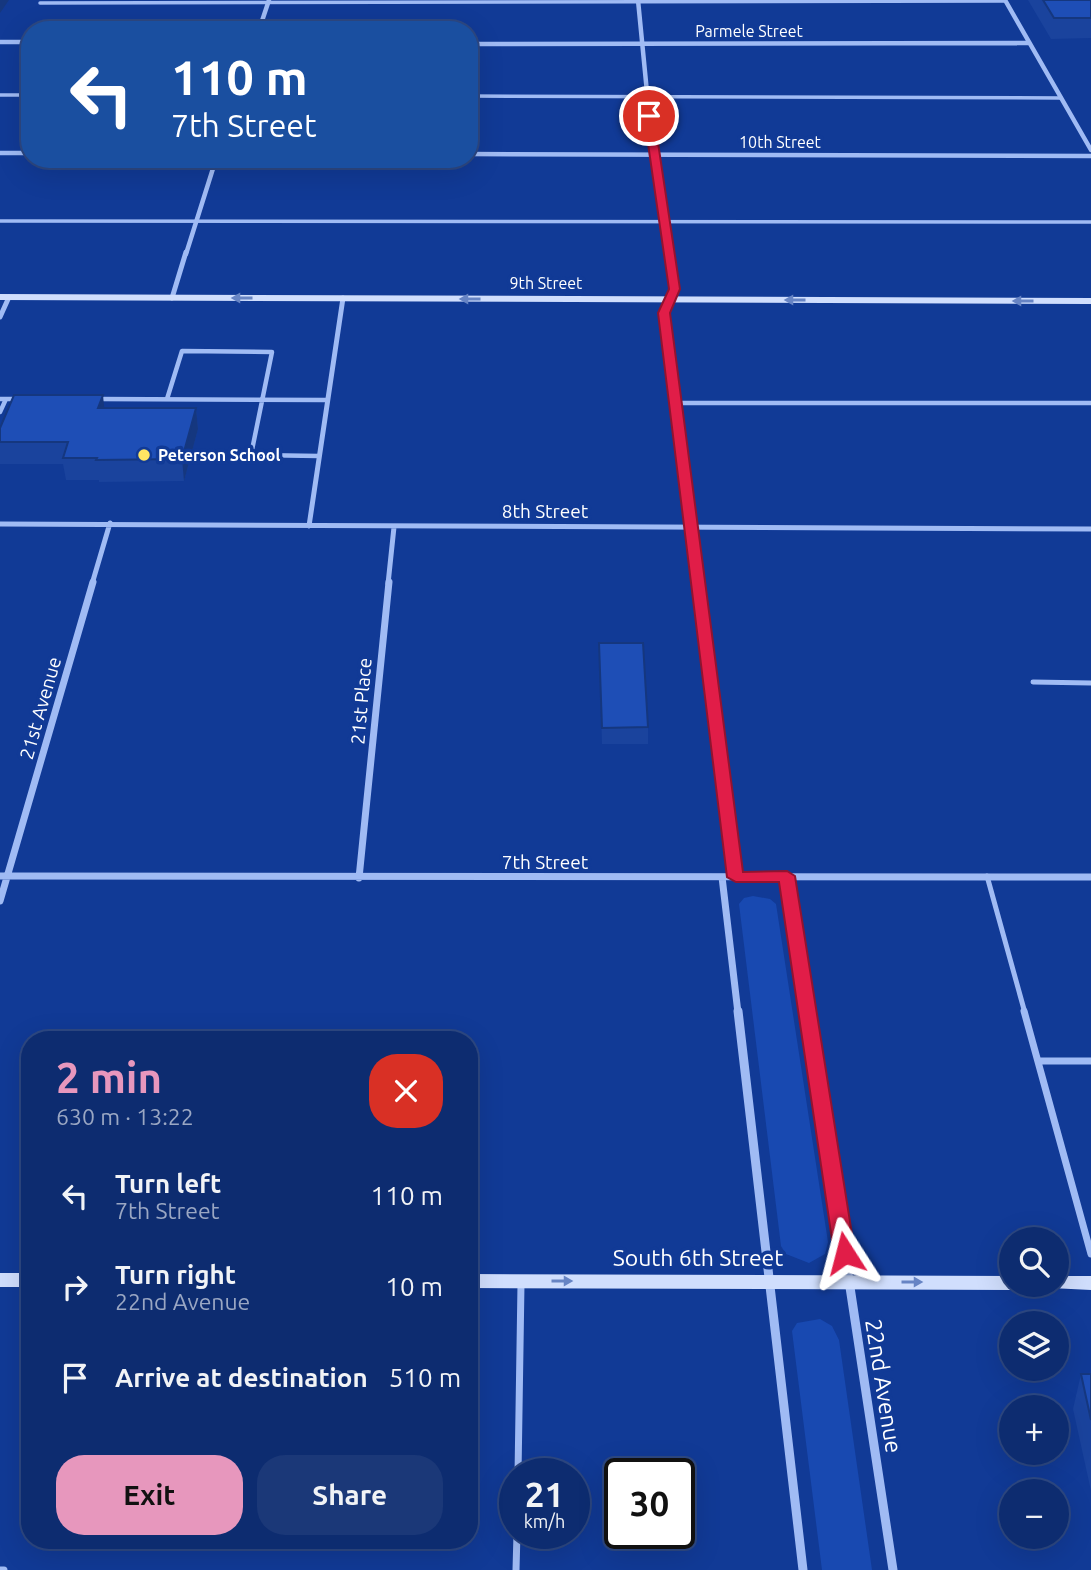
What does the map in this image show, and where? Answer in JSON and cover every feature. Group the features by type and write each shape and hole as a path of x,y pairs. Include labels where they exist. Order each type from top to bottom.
{"street":[{"path":"638,0 653,154 675,289 664,313 677,403 689,527 736,877"},
{"path":"262,21 269,1"},
{"path":"1005,1 1091,150"},
{"path":"0,42 21,43"},
{"name":"Parmele Street","path":"478,44 1029,43"},
{"path":"0,153 21,153"},
{"name":"10th Street","path":"478,154 1091,156"},
{"path":"172,298 213,168"},
{"path":"0,317 4,297"},
{"name":"9th Street","path":"4,297 1091,301"},
{"path":"309,526 343,298"},
{"name":"21st Avenue","path":"0,901 4,876 110,523"},
{"name":"8th Street","path":"0,524 1091,528"},
{"name":"21st Place","path":"359,878 394,527"},
{"name":"7th Street","path":"4,876 1091,877"},
{"name":"22nd Avenue","path":"787,876 893,1570"},
{"path":"722,877 803,1570"},
{"path":"0,1280 21,1280"},
{"name":"South 6th Street","path":"478,1280 999,1283"},
{"path":"1069,1283 1091,1283"}],"lane":[{"path":"40,3 1005,1"},
{"path":"0,95 21,95"},
{"path":"478,96 1061,98"},
{"path":"0,220 1091,222"},
{"path":"167,399 181,351 272,352 251,455 319,456"},
{"path":"0,412 3,399 19,399"},
{"path":"86,399 327,400"},
{"path":"677,403 1091,403"},
{"path":"1033,682 1091,683"},
{"path":"986,875 1091,1254"},
{"path":"1038,1061 1091,1061"},
{"path":"518,1458 521,1281"},
{"path":"516,1570 517,1549"}],"shaded area":[{"path":"753,896 770,899 776,904 828,1242 825,1254 809,1263 786,1254 781,1246 739,904 744,898"},
{"path":"820,1319 832,1326 839,1340 872,1570 822,1570 792,1331 797,1323"}],"building":[{"path":"1043,0 1091,0 1091,18 1054,18"},
{"path":"14,395 103,395 98,408 196,408 182,459 63,458 68,442 0,442 0,428"},
{"path":"599,643 643,643 648,727 602,728"},
{"path":"1081,1374 1091,1374 1091,1420"}],"place":[{"name":"Peterson School","path":"144,455"}],"route":[{"path":"649,116 675,289 664,313 677,403 689,527 736,877 787,876 845,1253"}]}
